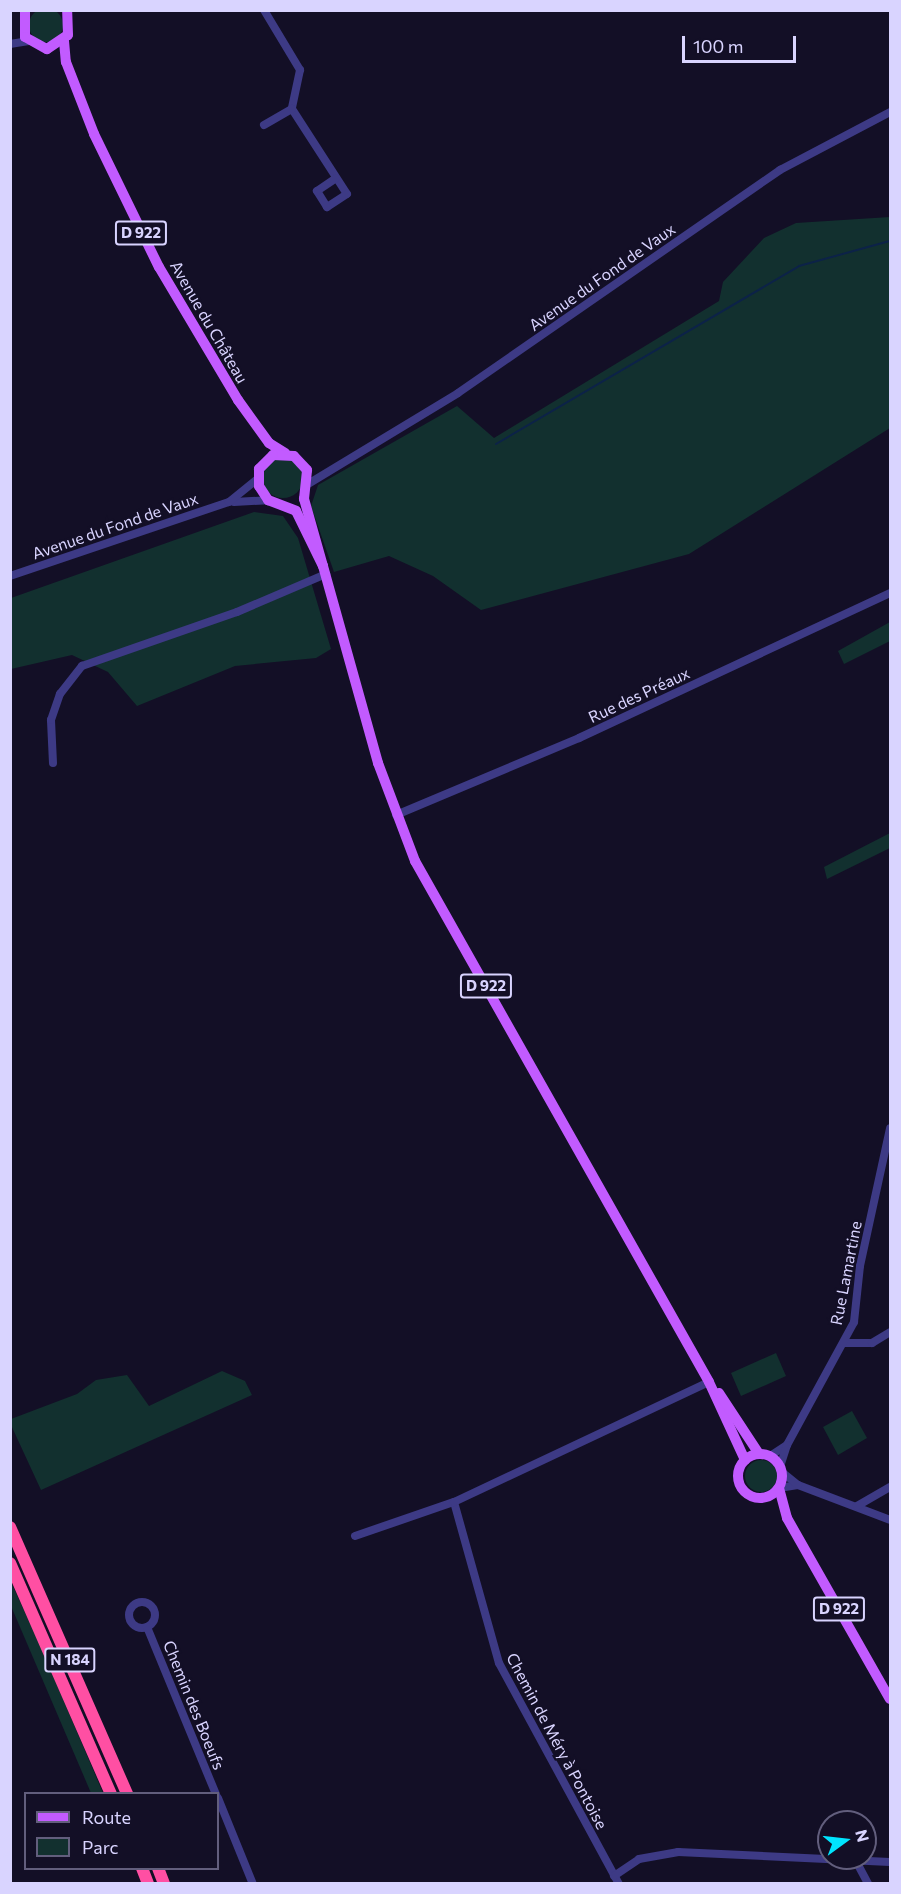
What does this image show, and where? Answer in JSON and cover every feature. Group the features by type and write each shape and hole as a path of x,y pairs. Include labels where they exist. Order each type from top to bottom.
{"highway":[{"name":"N 184","path":"10,1527 126,1792"},
{"name":"N 184","path":"10,1563 110,1792"},
{"path":"142,1870 148,1884"},
{"path":"158,1870 164,1884"}],"main road":[{"path":"25,10 22,29 29,41 49,48 64,41"},
{"name":"Avenue du Château","path":"69,11 71,25 64,41 66,62 120,192 238,400 269,443 285,453"},
{"name":"Avenue du Château","path":"49,48 66,62"},
{"name":"Avenue du Château","path":"238,400 264,462"},
{"path":"285,453 305,466 306,488 283,504 268,500 257,479 264,462 285,453"},
{"name":"D 922","path":"306,488 325,570 396,815 415,861 709,1382 746,1460"},
{"name":"D 922","path":"283,504 297,513 325,570"},
{"name":"D 922","path":"709,1382 765,1455"},
{"path":"765,1455 781,1469 779,1488 766,1497 752,1496 742,1488 739,1474 746,1460 765,1455"},
{"name":"D 922","path":"779,1488 788,1518 891,1699"},
{"name":"D 922","path":"766,1497 788,1518"}],"street":[{"path":"264,10 300,70 292,109 336,178"},
{"path":"10,43 22,29"},
{"path":"10,43 29,41"},
{"path":"264,125 292,109"},
{"name":"Avenue du Fond de Vaux","path":"306,488 329,467 458,393 780,170 891,112"},
{"path":"305,466 329,467"},
{"name":"Avenue du Fond de Vaux","path":"229,502 257,479"},
{"name":"Avenue du Fond de Vaux","path":"10,576 229,502 268,500"},
{"path":"53,763 51,720 60,694 82,666 237,612 325,570"},
{"name":"Rue des Préaux","path":"396,815 579,738 891,592"},
{"name":"Rue Lamartine","path":"781,1469 786,1445 844,1343 856,1313 860,1266 891,1128"},
{"path":"844,1343 872,1343 891,1332"},
{"path":"356,1536 454,1502 709,1382"},
{"name":"Rue Lamartine","path":"765,1455 786,1445"},
{"path":"781,1469 798,1485 891,1520"},
{"path":"779,1488 798,1485"},
{"path":"857,1506 891,1487"},
{"name":"Chemin de Méry à Pontoise","path":"454,1502 499,1663 617,1880"},
{"name":"Chemin des Boeufs","path":"147,1627 215,1792"},
{"path":"219,1800 253,1884"},
{"path":"617,1880 639,1859 678,1852 817,1859"},
{"path":"861,1870 868,1884"}],"green space":[{"path":"46,8 58,13 63,25 58,37 46,42 34,37 29,25 34,13"},
{"path":"890,217 890,428 689,554 481,610 433,576 389,556 334,572 311,506 318,485 457,406 494,438 719,301 723,282 764,238 796,223"},
{"path":"283,458 297,464 303,478 297,492 283,498 269,492 263,478 269,464"},
{"path":"254,512 283,516 298,538 331,649 316,658 235,666 137,706 108,672 72,655 11,669 11,598"},
{"path":"890,622 890,641 844,664 838,651"},
{"path":"890,833 890,848 827,879 824,867"},
{"path":"776,1353 786,1376 741,1396 731,1373"},
{"path":"222,1371 245,1381 252,1395 41,1490 11,1425 11,1419 77,1394 96,1380 127,1375 149,1406"},
{"path":"852,1411 867,1438 838,1455 823,1427"},
{"path":"761,1460 773,1464 777,1476 773,1488 761,1492 749,1488 745,1476 749,1464"},
{"path":"10,1580 103,1792 91,1792 11,1606"}],"waterway":[{"path":"496,444 799,266 890,241"}]}
